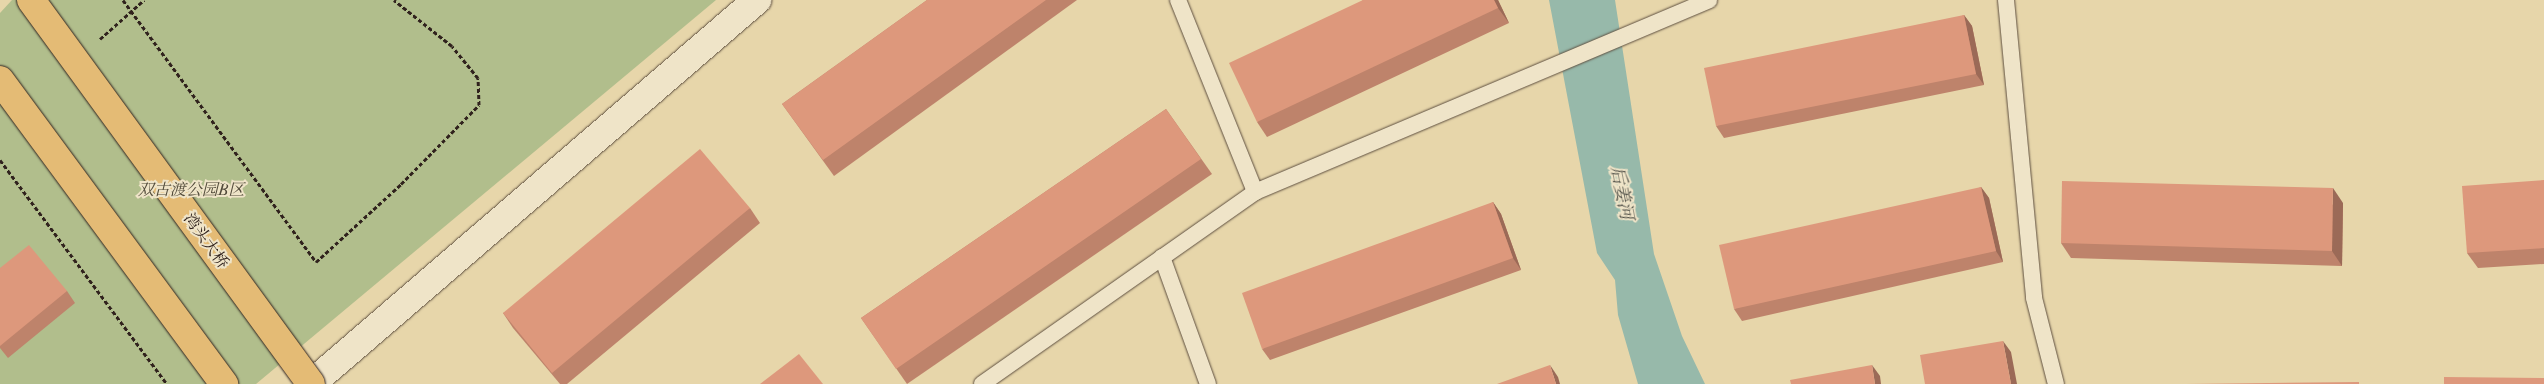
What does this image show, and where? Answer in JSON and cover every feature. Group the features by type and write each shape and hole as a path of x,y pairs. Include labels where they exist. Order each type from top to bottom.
{"main road":[{"name":"湾头大桥","path":"31,0 311,384"},
{"path":"0,80 224,384"}],"street":[{"path":"311,384 757,0"}],"lane":[{"path":"1178,0 1254,192"},
{"path":"982,384 1254,192 1709,0"},
{"path":"2006,0 2034,298 2056,384"},
{"path":"1162,258 1208,384"}],"path":[{"path":"123,0 316,262 479,105 478,78 452,46 394,0"},
{"path":"0,160 167,384"}],"green space":[{"name":"双古渡公园B区","path":"12,0 716,0 256,384 0,384 0,13"}],"water":[{"name":"后姜河","path":"1549,0 1615,0 1654,254 1682,336 1705,384 1638,384 1618,315 1615,280 1597,253"}],"building":[{"path":"927,0 1046,0 823,160 782,104"},
{"path":"1363,0 1494,0 1498,8 1257,122 1229,63"},
{"path":"1964,15 1976,74 1716,126 1704,68"},
{"path":"1166,109 1201,159 896,369 861,318"},
{"path":"700,149 750,208 552,373 503,313"},
{"path":"2544,180 2544,248 2467,253 2462,186"},
{"path":"2062,181 2333,188 2332,251 2061,243"},
{"path":"1981,187 1996,251 1734,309 1719,245"},
{"path":"1493,202 1513,258 1262,349 1242,293"},
{"path":"29,245 67,291 0,346 0,268"},
{"path":"2003,341 2011,384 1925,384 1920,355"},
{"path":"799,354 823,384 760,384"},
{"path":"1550,365 1556,384 1497,384"},
{"path":"1872,365 1875,384 1791,384 1790,380"},
{"path":"2444,377 2544,378 2544,384 2444,384"},
{"path":"2359,382 2359,384 2186,384"}]}
